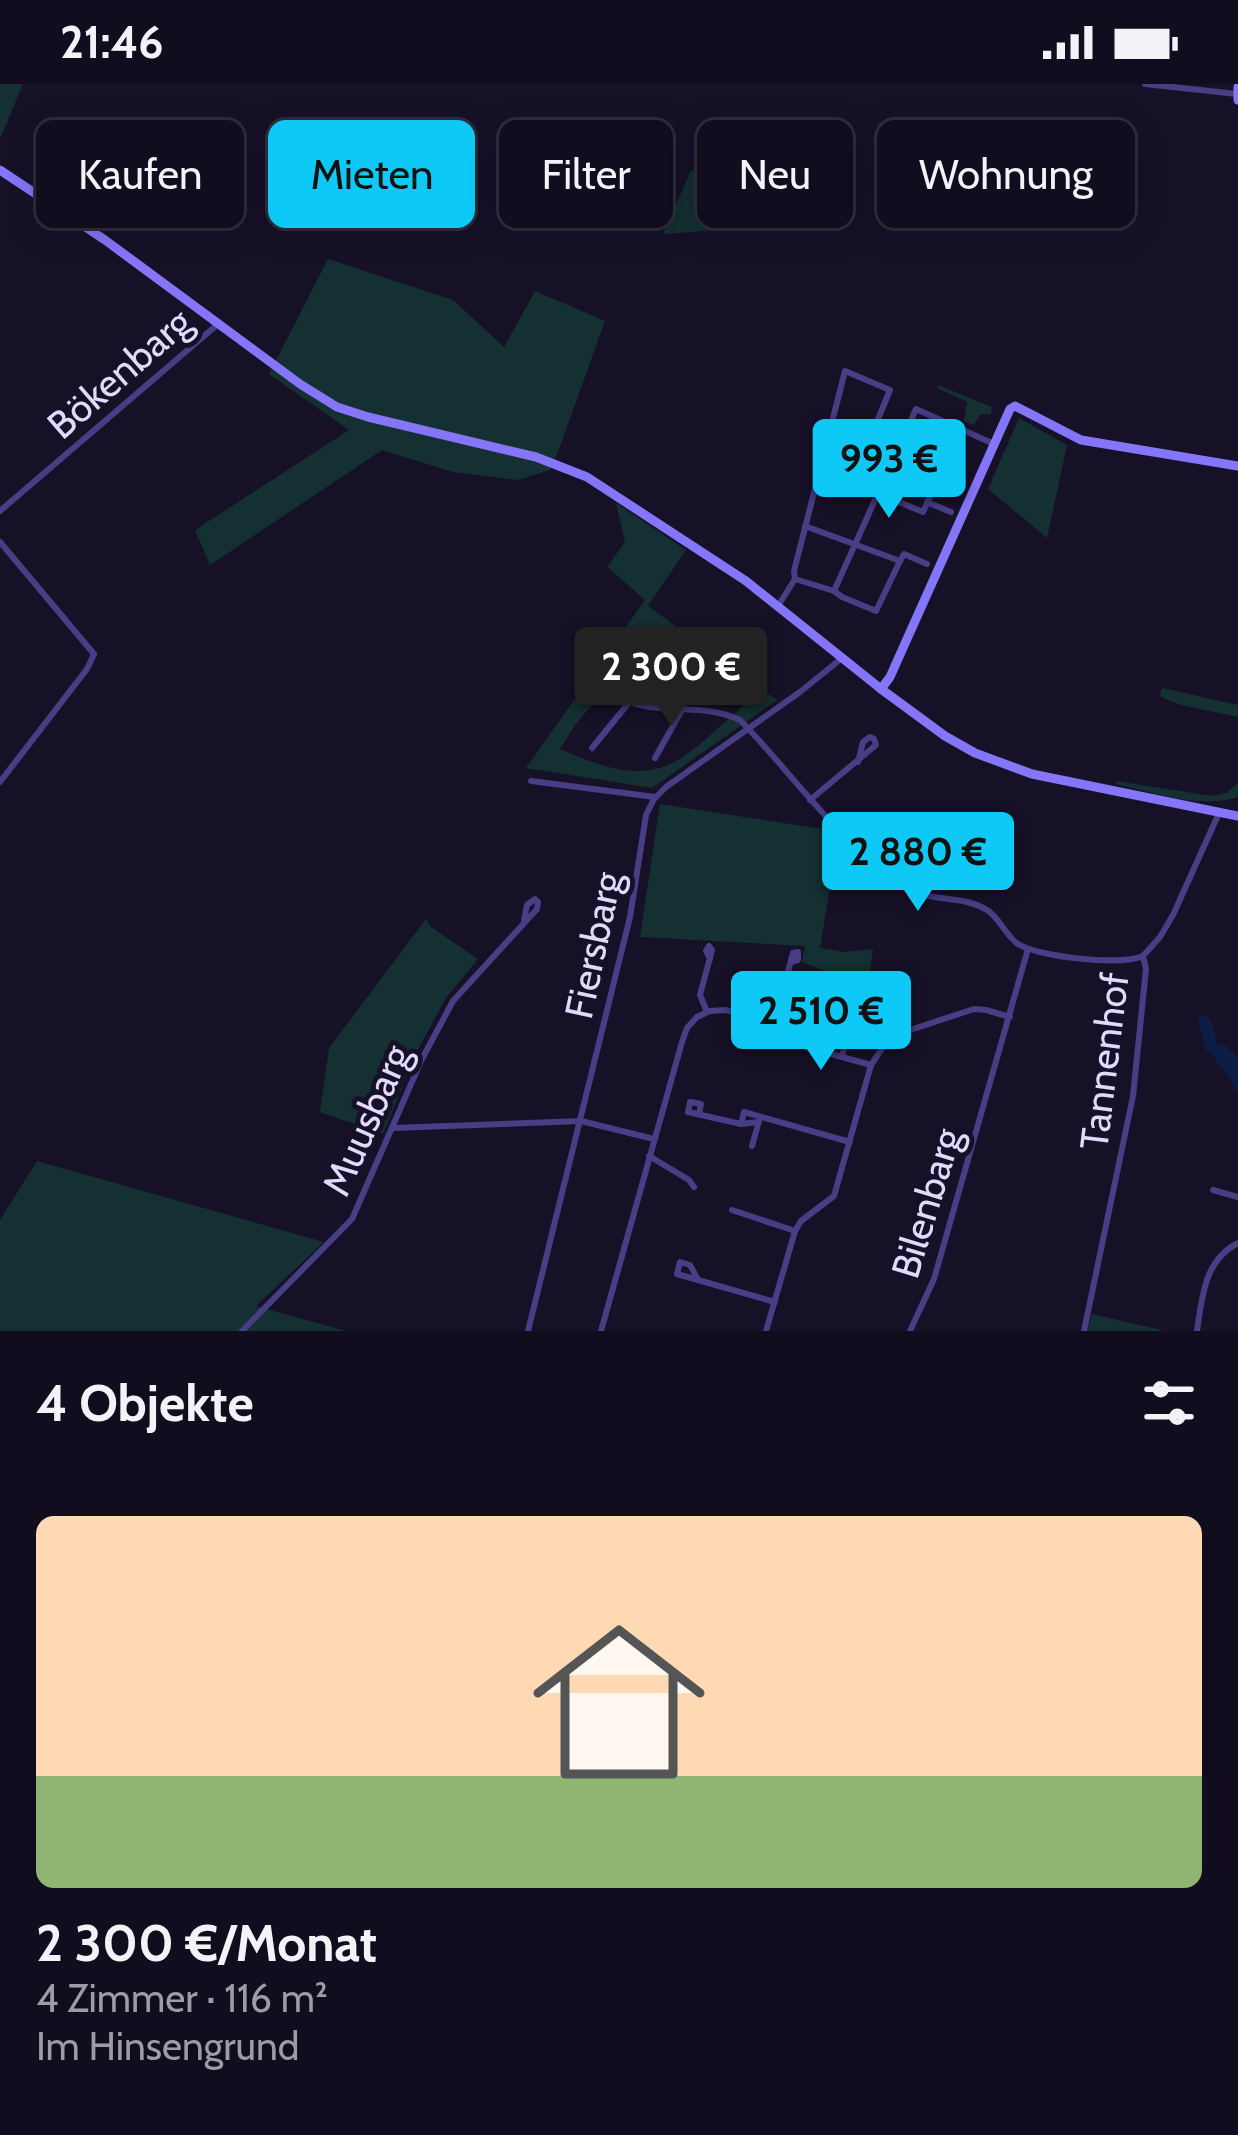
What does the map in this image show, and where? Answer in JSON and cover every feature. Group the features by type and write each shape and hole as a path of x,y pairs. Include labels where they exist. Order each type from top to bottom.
{"main road":[{"path":"0,170 337,407 574,470 721,563 945,736 999,764 1032,774 1238,816"},
{"path":"881,689 1010,409 1015,406 1081,440 1238,466"}],"street":[{"path":"1145,84 1238,94"},
{"name":"Bökenbarg","path":"0,511 218,324"},
{"path":"778,605 795,579 845,371 890,390 874,429"},
{"path":"834,591 916,409 994,444"},
{"path":"818,474 849,481 923,512 946,460 924,451 938,418"},
{"path":"832,422 874,429 902,440"},
{"path":"927,502 951,512"},
{"path":"805,526 900,561"},
{"path":"0,542 94,653 87,669 0,782"},
{"path":"795,579 876,611 904,554 927,564"},
{"path":"531,781 655,797 842,658"},
{"path":"592,748 662,662"},
{"path":"620,696 645,706 717,710 740,720 848,841 909,890 971,902 991,912 1013,941 1028,949 1122,962 1144,956"},
{"path":"655,758 682,708"},
{"path":"810,800 858,762"},
{"name":"Fiersbarg","path":"528,1331 630,917 644,825 655,797"},
{"name":"Tannenhof","path":"1084,1331 1133,1096 1144,956 1173,916 1219,813"},
{"name":"Muusbarg","path":"242,1331 352,1219 452,1001 524,920"},
{"name":"Bilenbarg","path":"910,1331 934,1279 1028,949"},
{"path":"706,1012 700,994 710,958"},
{"path":"773,1023 791,962"},
{"path":"842,1057 856,1004"},
{"path":"766,1331 795,1231 801,1221 831,1201 871,1065 883,1047 904,1032 974,1009 1010,1017"},
{"path":"601,1331 691,1023 706,1012 726,1010 773,1023 801,1045 871,1065"},
{"path":"699,1114 741,1124 744,1112 761,1121 850,1142"},
{"path":"392,1128 581,1121 654,1139"},
{"path":"752,1146 761,1121"},
{"path":"649,1156 694,1187"},
{"path":"1213,1190 1238,1197"},
{"path":"732,1210 795,1231"},
{"path":"1197,1331 1207,1276 1218,1257 1238,1244"},
{"path":"697,1278 775,1302"}],"green space":[{"path":"0,84 23,84 0,139"},
{"path":"691,170 697,172 697,228 718,230 663,234 666,228 673,228 673,211"},
{"path":"328,259 453,300 504,347 535,291 605,321 558,452 550,470 518,480 453,472 382,450 210,565 195,530 349,430 269,374"},
{"path":"938,385 992,407 991,415 980,414 974,425 964,421 967,402"},
{"path":"1019,418 1067,445 1047,538 988,489"},
{"path":"616,503 686,550 648,606 777,700 652,788 526,768 645,600 607,567 625,542","holes":["651,636 660,636 751,699 704,741 666,766 623,770 560,749"]},
{"path":"1163,688 1238,705 1238,717 1181,705 1161,697"},
{"path":"1117,781 1211,796 1226,793 1238,783 1238,797 1193,801"},
{"path":"660,804 829,830 838,838 820,948 873,949 867,992 854,992 850,980 802,962 805,946 640,937"},
{"path":"426,919 478,959 446,998 416,1053 383,1134 320,1112 329,1048"},
{"path":"37,1161 324,1242 256,1306 346,1331 0,1331 0,1220"},
{"path":"1092,1314 1161,1330 1161,1331 1087,1331"}],"water":[{"path":"1203,1016 1213,1025 1217,1044 1225,1045 1238,1058 1238,1094 1216,1058 1206,1051 1198,1019"}]}
